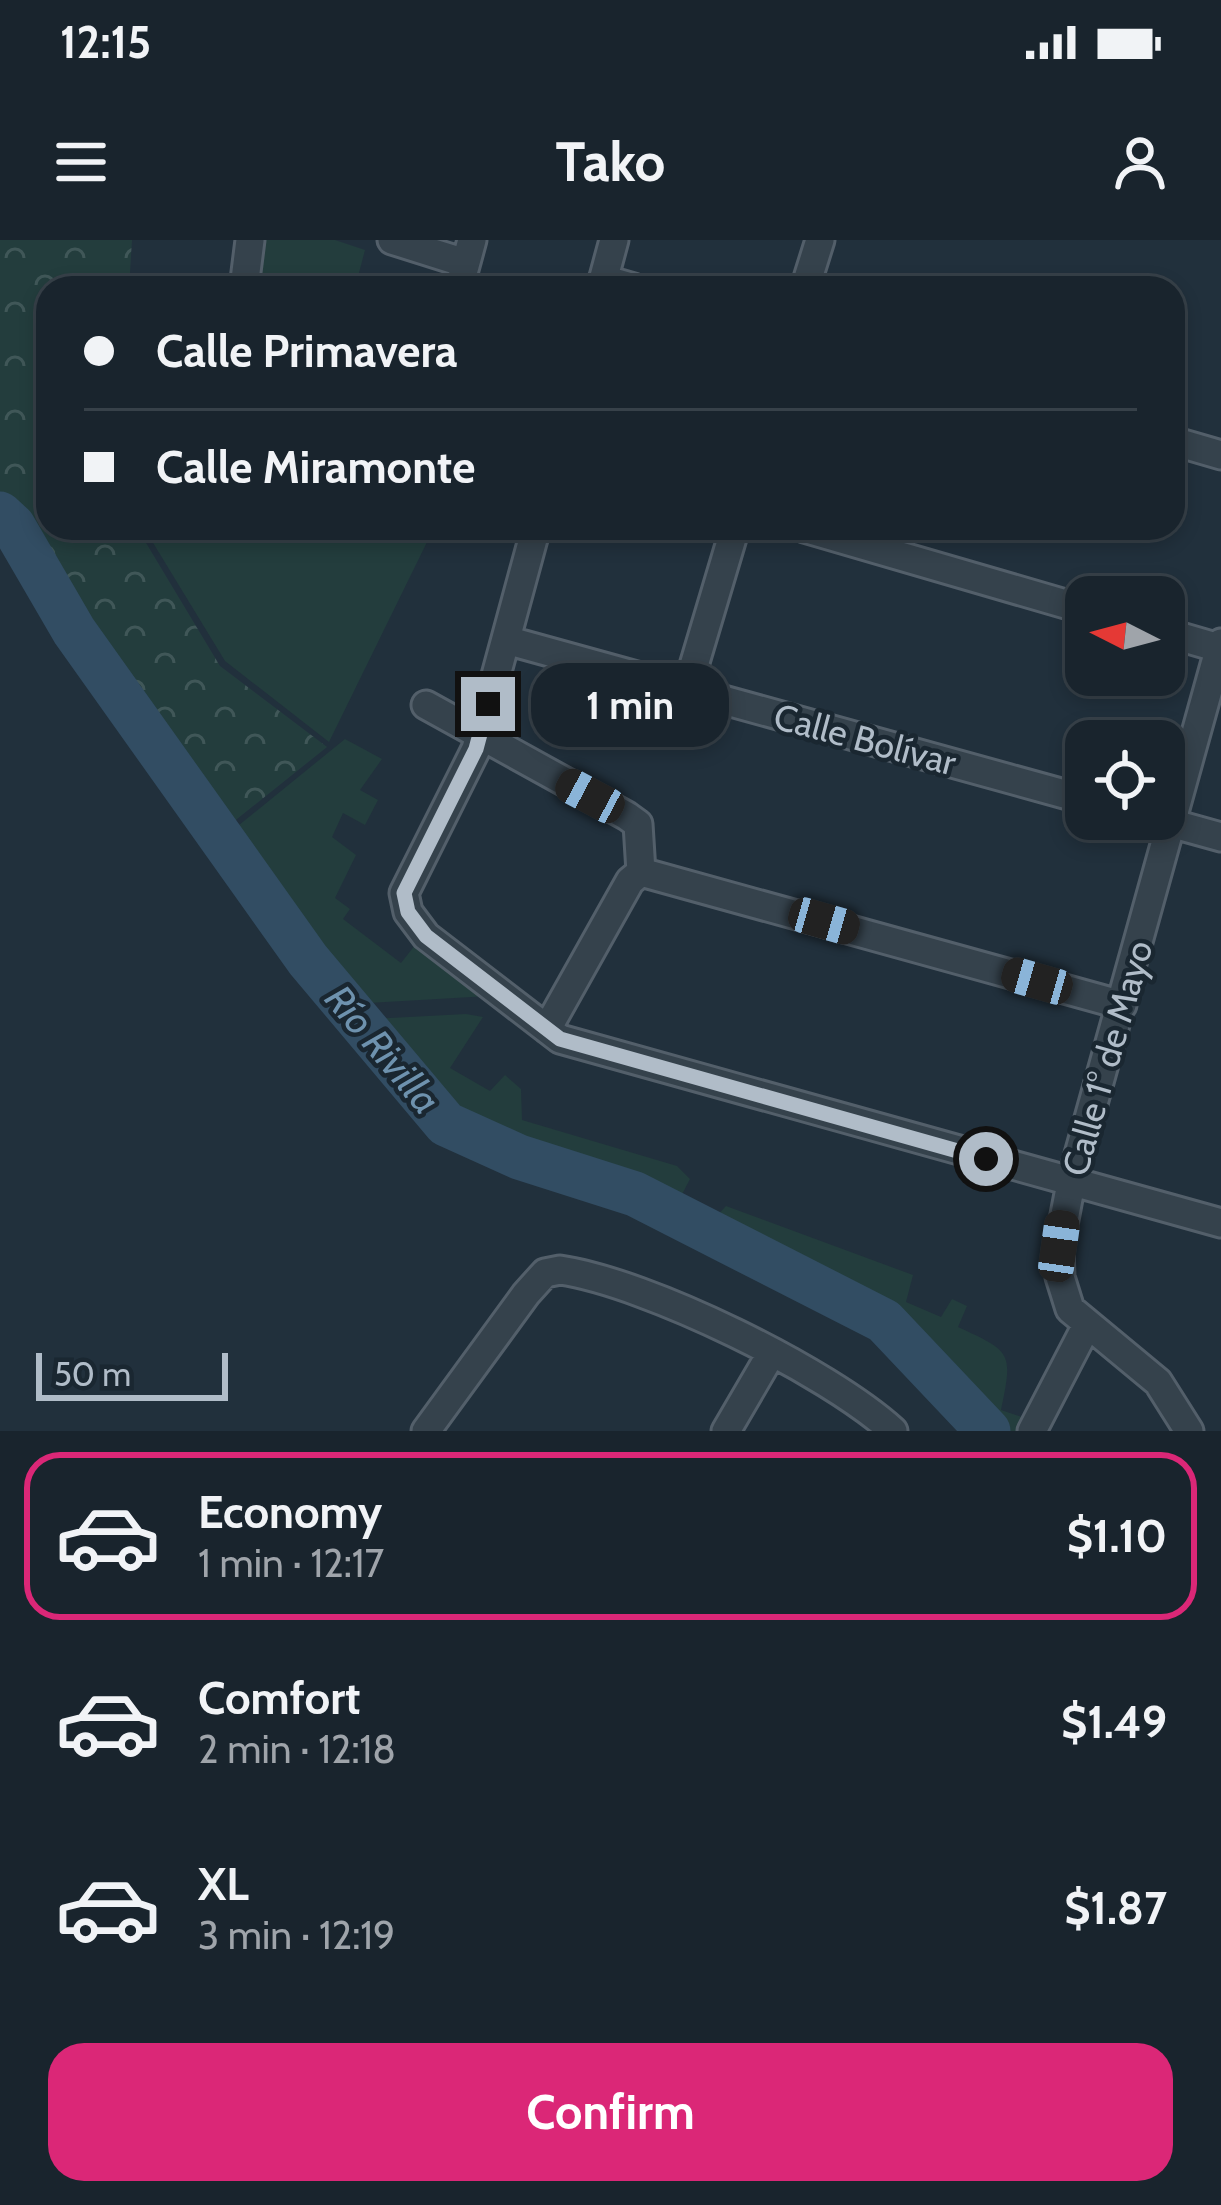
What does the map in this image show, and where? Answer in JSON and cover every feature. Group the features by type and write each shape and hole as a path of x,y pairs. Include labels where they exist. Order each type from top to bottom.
{"street":[{"path":"246,276 250,240"},
{"path":"392,240 465,264"},
{"path":"604,276 614,240"},
{"path":"809,276 820,240"},
{"path":"1185,444 1221,455"},
{"path":"533,540 479,736 404,893 408,912 426,936 560,1039 1071,1184 1219,1216"},
{"path":"687,689 731,540"},
{"path":"845,540 1065,604"},
{"path":"1185,637 1220,646"},
{"name":"Calle Bolívar","path":"506,640 1065,794"},
{"name":"Calle 1° de Mayo","path":"1185,755 1220,646"},
{"path":"426,705 638,824 640,872"},
{"path":"1185,827 1221,837"},
{"name":"Calle 1° de Mayo","path":"1160,840 1122,1005 1071,1184 1059,1246 1060,1276 1070,1309 1158,1382 1189,1431"},
{"path":"640,872 1122,1005"},
{"path":"547,1029 630,881 640,872"},
{"path":"426,1431 526,1294 545,1274 560,1270 695,1313 771,1354 893,1431"},
{"path":"1032,1431 1087,1325"},
{"path":"726,1431 771,1354"}],"green space":[{"path":"0,240 132,240 130,276 36,276 36,540 144,540 220,666 327,747 222,831 135,691 122,683 21,526 0,506"},
{"path":"255,240 335,240 365,250 358,276 250,276"},
{"path":"151,540 428,540 329,742 225,661"},
{"path":"345,739 382,759 360,790 378,800 365,825 343,813 332,837 356,855 335,898 350,909 343,919 401,963 419,940 489,996 351,1004 228,834"},
{"path":"483,1017 450,1068 490,1091 505,1075 521,1089 522,1120 677,1166 690,1179 677,1204 714,1219 726,1206 913,1275 906,1302 941,1317 952,1299 967,1306 958,1327 989,1342 1004,1356 1007,1376 1001,1410 1028,1419 1020,1431 998,1431 885,1314 637,1186 519,1146 449,1114 371,1019"}],"waterway":[{"name":"Río Rivilla","path":"0,514 13,526 74,631 308,960 446,1124 519,1157 635,1194 884,1321 988,1431"}],"route":[{"path":"488,704 476,749 404,893 408,912 426,936 560,1039 986,1159"}]}
